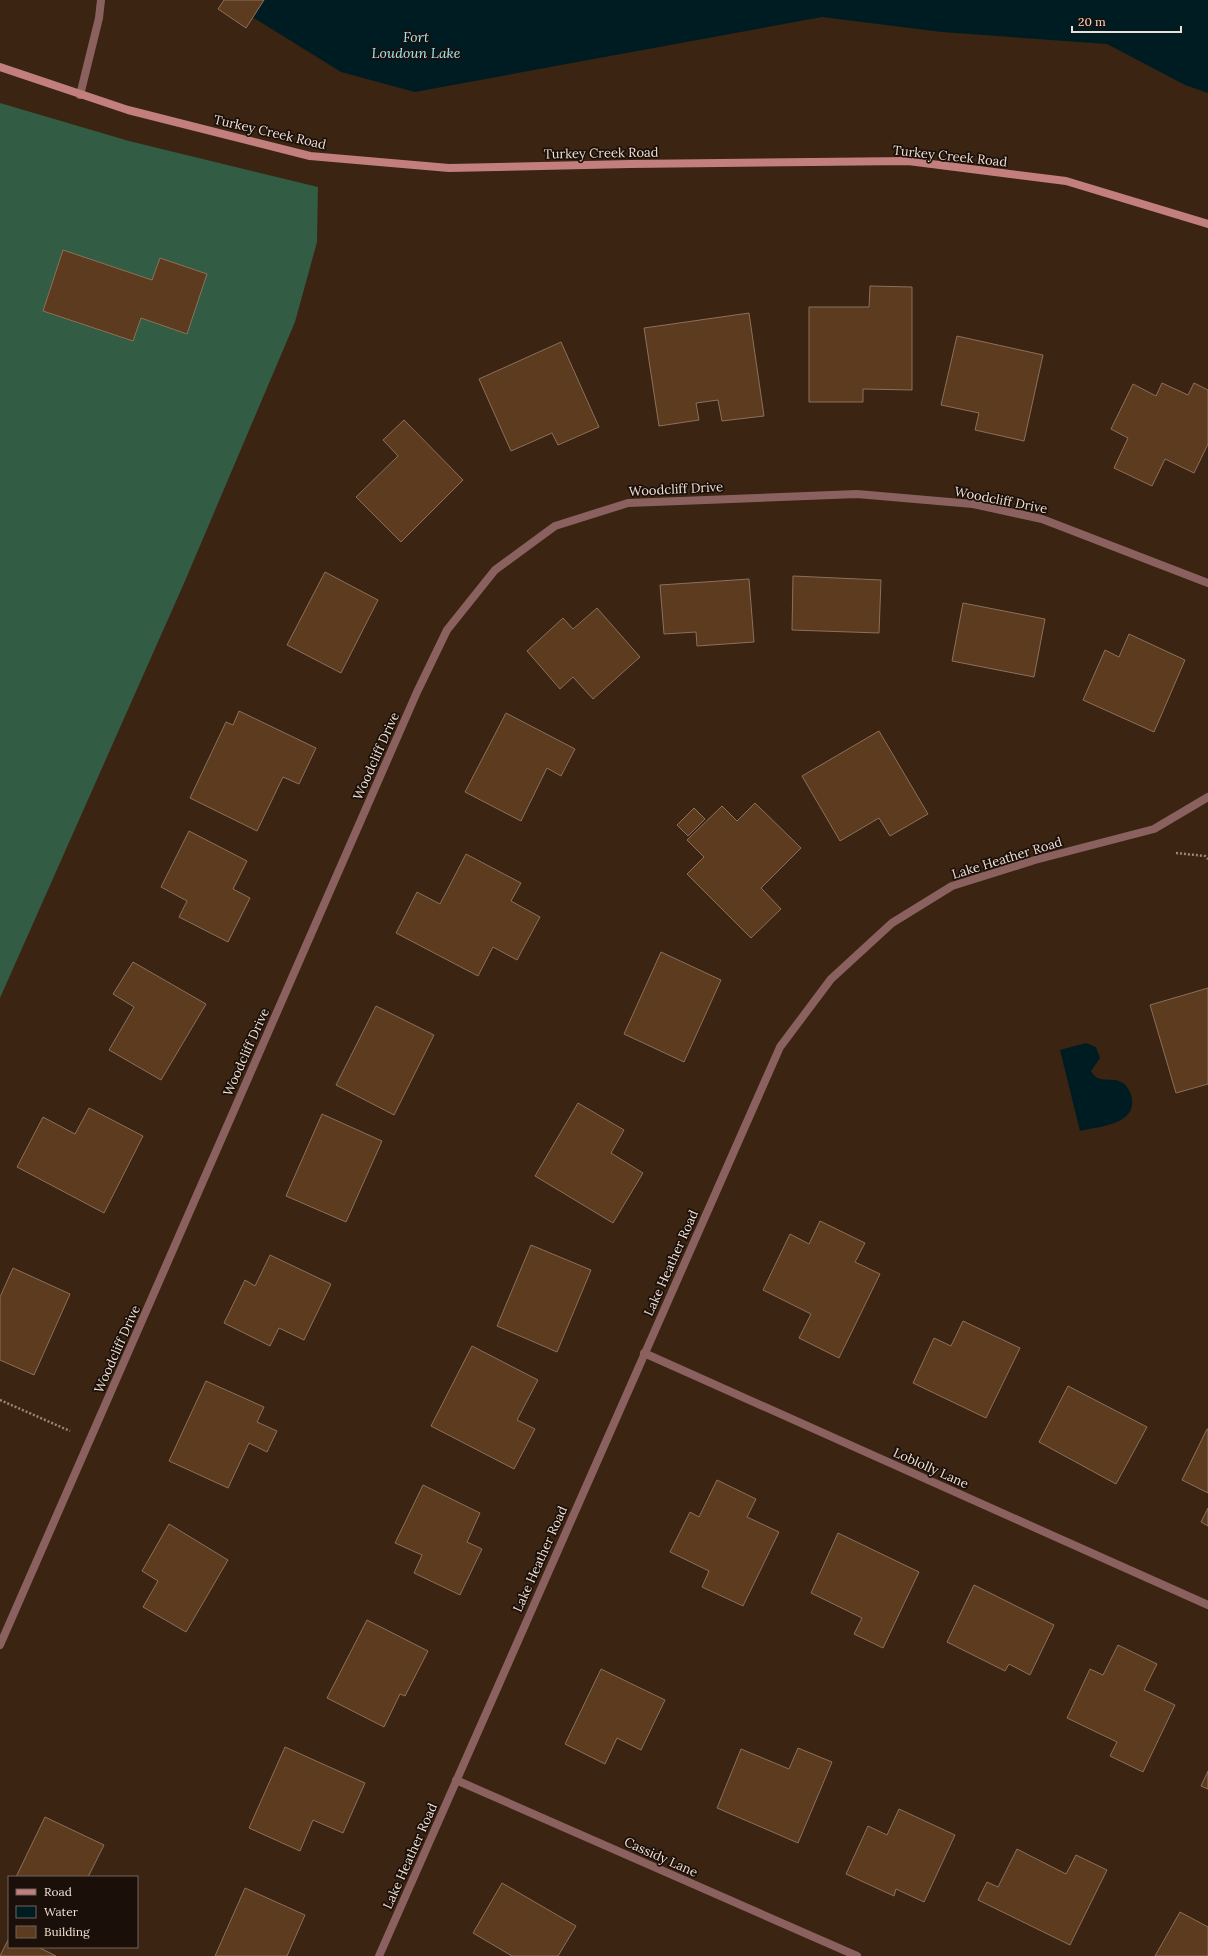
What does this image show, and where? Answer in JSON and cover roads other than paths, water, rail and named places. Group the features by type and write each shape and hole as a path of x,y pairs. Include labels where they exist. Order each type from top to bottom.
{"street":[{"path":"80,95 99,18 101,0"},
{"name":"Turkey Creek Road","path":"0,67 128,110 310,156 449,168 630,164 908,162 1066,182 1208,224"},
{"name":"Woodcliff Drive","path":"0,1645 417,692 447,630 495,570 555,526 628,503 857,494 974,504 1042,519 1208,583"},
{"name":"Lake Heather Road","path":"379,1956 780,1047 830,979 892,923 952,886 1035,860 1154,828 1208,797"},
{"name":"Loblolly Lane","path":"644,1353 1208,1605"},
{"name":"Cassidy Lane","path":"456,1780 857,1956"}],"water":[{"name":"Fort Loudoun Lake","path":"225,0 1208,0 1208,93 1185,85 1107,44 942,32 822,17 415,92 341,72"},
{"path":"1086,1043 1096,1047 1100,1058 1091,1071 1098,1078 1123,1083 1128,1088 1131,1095 1132,1108 1122,1119 1114,1123 1080,1131 1060,1050"}]}
